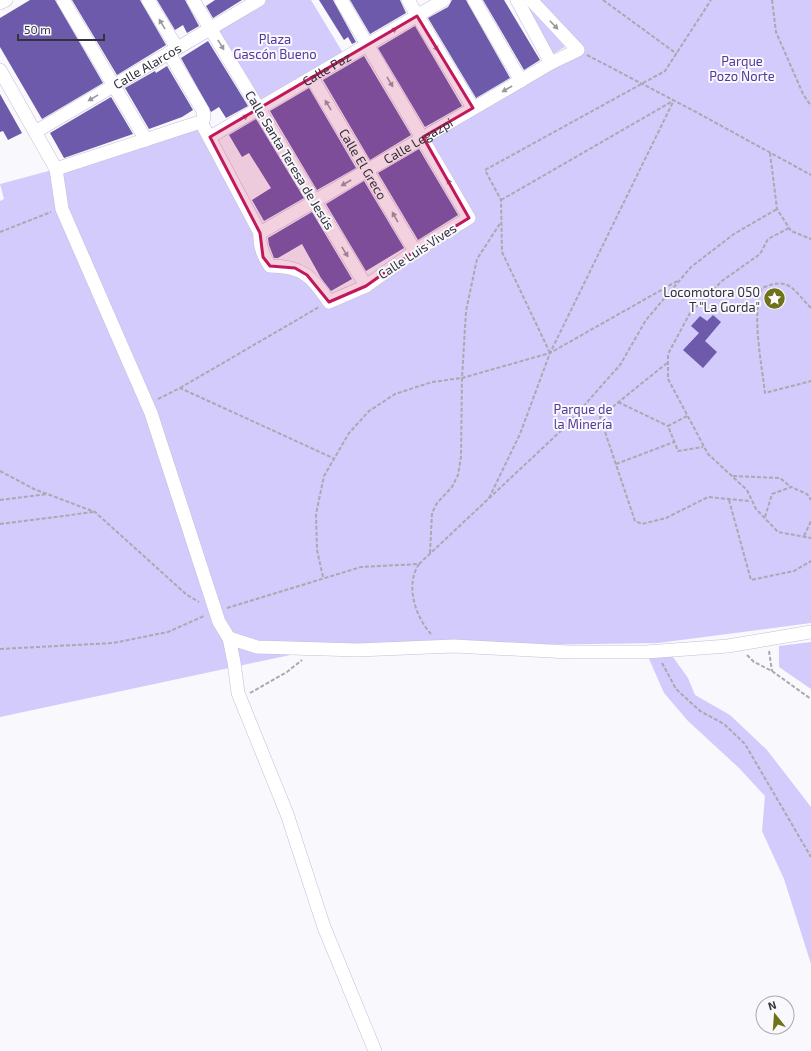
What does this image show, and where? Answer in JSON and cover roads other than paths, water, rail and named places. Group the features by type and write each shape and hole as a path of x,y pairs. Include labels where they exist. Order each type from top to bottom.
{"street":[{"path":"0,3 6,0"},
{"path":"63,0 146,140"},
{"path":"56,169 199,123 204,117 203,111 148,0"},
{"name":"Calle Santa Teresa de Jesús","path":"193,0 366,286"},
{"name":"Calle Alarcos","path":"35,132 259,0"},
{"path":"341,0 423,138"},
{"path":"408,0 473,108"},
{"name":"Calle Paz","path":"210,137 444,0"},
{"path":"474,0 521,80"},
{"path":"517,0 551,63"},
{"name":"Calle Legazpi","path":"260,234 521,80 578,50 531,0"},
{"path":"0,70 56,169 62,209 148,404 219,622 229,638 241,700 287,814 324,927 374,1051"},
{"name":"Calle El Greco","path":"312,78 415,250"},
{"path":"199,123 210,137 260,234 259,242 263,257 270,266 294,268 307,274 317,283 328,302 366,286"},
{"name":"Calle Luis Vives","path":"366,286 415,250 469,218 423,138"},
{"path":"229,638 257,648 358,650 443,646 569,652 656,651 737,645 811,632"}],"place":[{"name":"Locomotora 050 T \"La Gorda\"","path":"775,299"}],"park label":[{"name":"Plaza Gascón Bueno","path":"275,46"},
{"name":"Parque Pozo Norte","path":"742,68"},
{"name":"Parque de la Minería","path":"583,416"}]}
